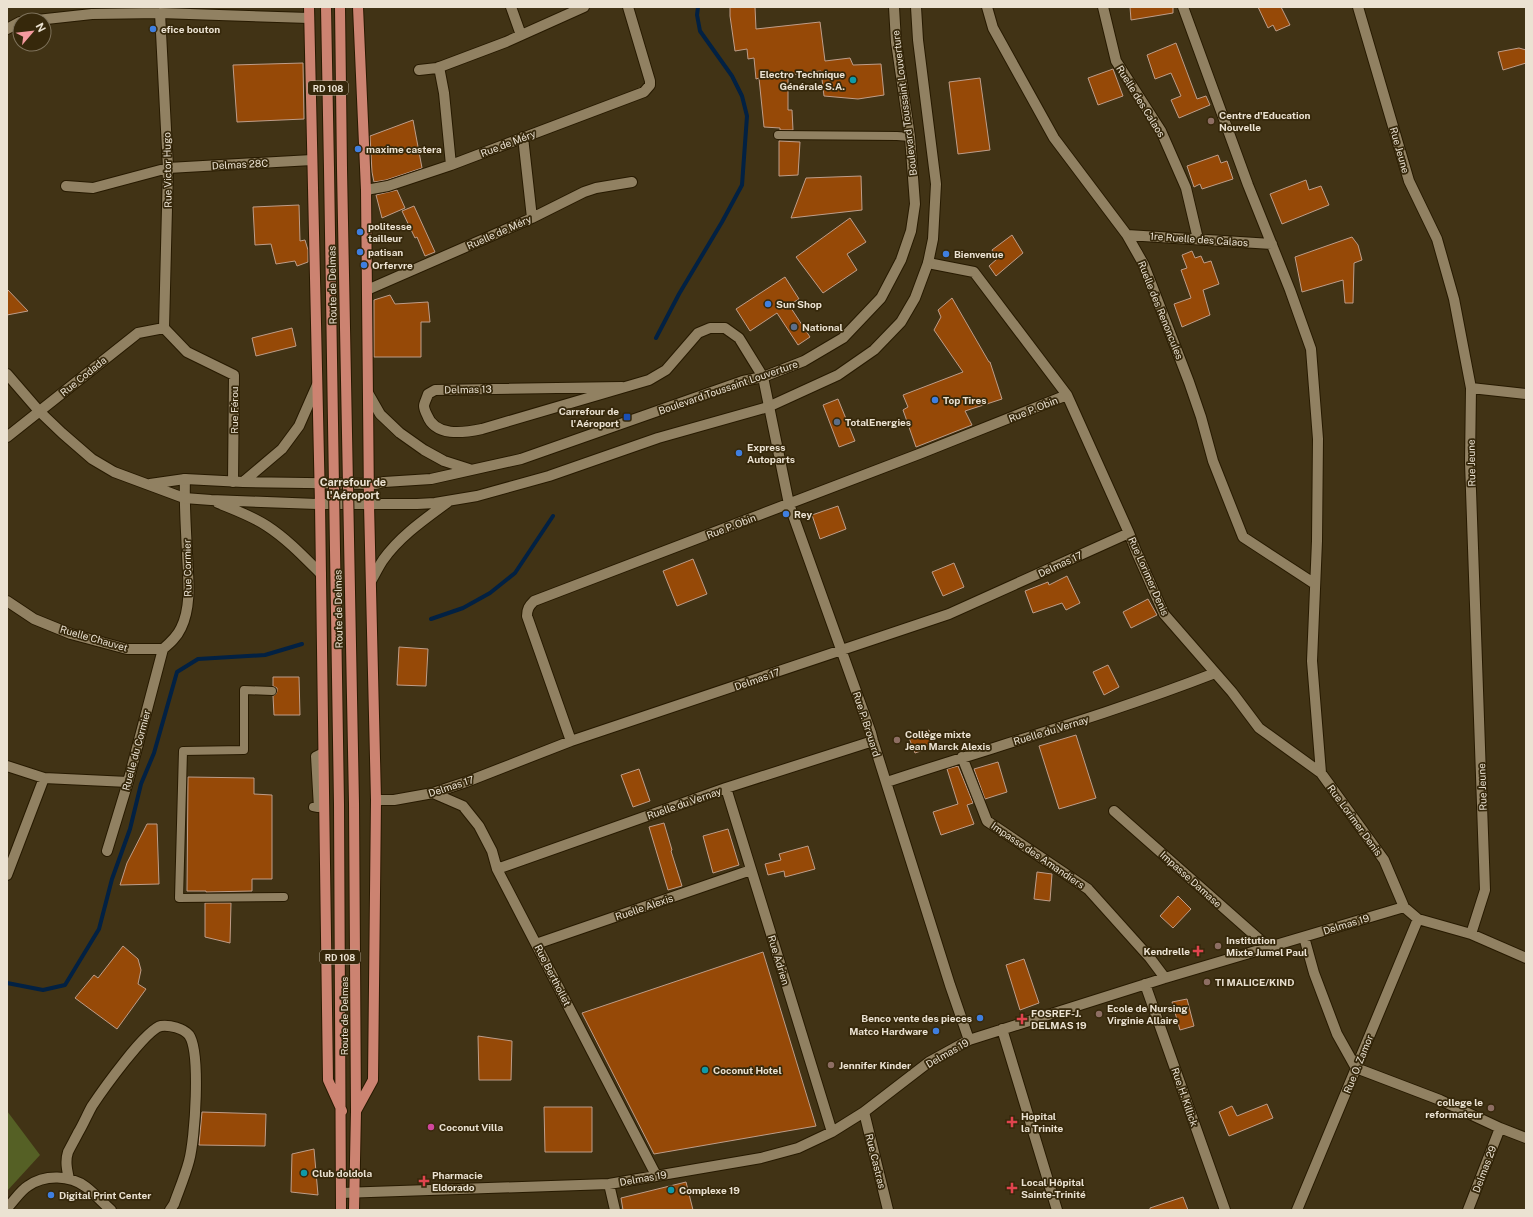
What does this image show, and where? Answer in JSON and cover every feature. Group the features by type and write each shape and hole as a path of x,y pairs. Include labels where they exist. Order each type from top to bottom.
{"main road":[{"path":"309,7 317,385 315,484 320,504 328,1080 342,1111"},
{"name":"Route de Delmas","path":"326,7 339,804 342,1111 341,1210"},
{"name":"Route de Delmas","path":"340,7 354,803 356,1111 354,1210"},
{"path":"356,1111 373,1080 376,800 369,504 366,190 358,7"}],"street":[{"path":"511,7 521,35"},
{"path":"418,70 439,67 521,35 584,7"},
{"name":"Rue de Méry","path":"366,190 388,186 451,165 648,90 650,81 628,7"},
{"name":"Boulevard Toussaint Louverture","path":"148,484 185,479 238,482 370,484 431,479 522,459 743,381 763,377 804,361 828,348 843,338 880,298 901,260 911,231 915,204 910,137 896,42 894,7"},
{"path":"7,374 39,411 92,459 114,472 184,498 198,500 320,504 417,504 477,496 549,476 658,438 768,407 838,375 874,350 901,322 915,298 928,264 933,239 936,184 918,40 916,7"},
{"name":"Ruelle des Renoncules","path":"987,7 993,28 1054,138 1127,235 1144,265 1190,382 1213,461 1243,537 1315,584"},
{"name":"Ruelle des Calaos","path":"1103,7 1116,60 1161,131 1186,188 1198,239"},
{"path":"1183,7 1311,349 1318,439 1317,541 1312,661 1321,773"},
{"name":"Rue Jeune","path":"1358,7 1409,181 1437,239 1454,299 1471,388 1470,462 1485,890 1471,934"},
{"path":"52,18 92,14 164,11 309,18"},
{"name":"Rue Victor Hugo","path":"164,11 168,168 164,328"},
{"path":"439,67 444,93 451,165"},
{"path":"524,137 532,218"},
{"name":"Delmas 28C","path":"66,186 93,188 168,168 312,160"},
{"name":"Ruelle de Méry","path":"367,290 532,218 584,192 596,188 632,182"},
{"name":"1re Ruelle des Calaos","path":"1127,235 1272,244"},
{"name":"Rue Lorimer Denis","path":"928,264 974,272 1067,395 1130,533 1136,551 1164,614 1215,673 1259,728 1321,773 1384,860 1404,906"},
{"name":"Rue Codada","path":"7,437 138,333 164,328"},
{"name":"Rue Férou","path":"164,328 188,352 234,375 238,482"},
{"name":"Delmas 13","path":"622,387 435,390 428,394 424,407 430,423 437,429 444,431 471,431 649,380 666,370 698,333 710,328 726,328 739,338 763,377"},
{"name":"Rue P. Brouard","path":"763,377 789,504 871,733 872,741 969,1040"},
{"path":"238,482 282,449 299,426 317,385"},
{"path":"1471,388 1526,394"},
{"path":"368,393 380,414 400,433 424,450 444,461 469,470"},
{"name":"Rue P. Obin","path":"571,741 527,616 527,610 534,601 789,504 1067,395"},
{"name":"Rue Cormier","path":"163,650 175,638 182,628 187,608 188,586 184,498 185,479"},
{"path":"211,500 266,525 283,538 321,574"},
{"path":"371,581 384,559 402,538 450,500"},
{"name":"Delmas 17","path":"376,800 394,800 433,793 466,782 571,741 949,614 1130,533"},
{"name":"Ruelle Chauvet","path":"7,601 34,619 71,634 127,650 163,650"},
{"name":"Ruelle du Cormier","path":"106,850 128,782 163,650"},
{"name":"Ruelle du Vernay","path":"886,782 1115,710 1215,673"},
{"name":"Ruelle du Vernay","path":"497,869 726,788 872,741"},
{"name":"Impasse des Amandiers","path":"962,757 987,821 1088,889 1150,958 1165,978"},
{"path":"7,766 44,778 128,782"},
{"path":"7,875 44,778"},
{"name":"Rue Adrien","path":"726,788 832,1132"},
{"name":"Rue Berthollet","path":"433,793 463,806 479,826 492,851 497,869 656,1175"},
{"name":"Impasse Damase","path":"1114,812 1268,948"},
{"name":"Ruelle Alexis","path":"536,944 752,870"},
{"path":"1404,906 1418,919 1471,934 1526,958"},
{"name":"Delmas 19","path":"341,1193 609,1184 761,1158 798,1148 832,1132 864,1112 929,1062 969,1040 1145,984 1404,906"},
{"name":"Rue O. Zamor","path":"1297,1210 1418,919"},
{"path":"1304,937 1314,973 1337,1034 1356,1068 1440,1100 1500,1128 1526,1138"},
{"name":"Rue H. Killick","path":"1145,984 1225,1210"},
{"path":"69,1179 66,1166 68,1153 92,1107 136,1048 148,1035 160,1026 171,1026 181,1029 188,1035 193,1044 196,1078 195,1125 189,1161 174,1204 170,1210"},
{"path":"1002,1029 1057,1210"},
{"name":"Rue Castras","path":"864,1112 888,1210"},
{"name":"Delmas 29","path":"1468,1210 1500,1128"},
{"path":"7,1208 27,1186 35,1181 44,1178 58,1177 69,1179 85,1186 111,1210"},
{"path":"609,1184 615,1210"}],"lane":[{"path":"778,135 910,137"},
{"path":"272,691 244,690 244,750 183,751 179,898 284,897"},
{"path":"313,807 318,808 315,756 324,752"}],"green space":[{"path":"7,1111 40,1155 7,1191"}],"building":[{"path":"730,7 755,7 756,29 820,22 825,61 850,58 853,65 881,64 884,95 858,99 824,96 821,71 788,75 788,110 792,110 793,130 780,130 780,128 764,127 759,78 756,79 754,58 748,59 747,49 735,51"},
{"path":"1130,7 1173,7 1173,13 1131,20"},
{"path":"1258,7 1281,7 1290,25 1276,31 1273,25 1268,28"},
{"path":"1176,43 1197,99 1206,96 1210,105 1179,118 1171,100 1181,96 1171,73 1155,79 1147,55"},
{"path":"1519,48 1526,50 1526,63 1503,70 1498,52"},
{"path":"303,63 304,119 237,122 233,65"},
{"path":"1113,69 1123,96 1098,105 1088,78"},
{"path":"980,78 990,150 958,154 949,82"},
{"path":"413,120 422,168 386,180 374,182 370,136"},
{"path":"779,141 800,142 798,175 779,176"},
{"path":"1218,155 1221,163 1227,161 1233,179 1202,189 1200,184 1194,187 1187,166"},
{"path":"861,176 862,210 791,218 806,178"},
{"path":"1306,180 1309,190 1321,186 1329,205 1282,224 1270,194"},
{"path":"397,190 405,208 382,218 376,195"},
{"path":"299,205 300,241 305,240 308,250 308,262 297,266 295,261 276,264 271,244 255,245 253,207"},
{"path":"414,206 435,252 425,256 417,237 415,238 402,211"},
{"path":"850,218 866,242 847,254 857,270 823,293 796,257"},
{"path":"1012,235 1023,253 996,276 989,266 997,259 992,250"},
{"path":"1352,237 1358,245 1362,260 1354,263 1353,303 1345,303 1343,280 1302,292 1295,257"},
{"path":"1192,251 1195,258 1201,256 1204,263 1211,261 1219,284 1203,290 1210,315 1182,327 1174,304 1191,298 1181,270 1187,268 1182,255"},
{"name":"Sun Shop","path":"785,277 799,299 789,305 810,337 798,345 777,313 750,331 736,309"},
{"path":"7,289 28,311 7,315"},
{"path":"390,295 395,304 428,302 430,322 421,322 421,357 374,357 374,300"},
{"path":"952,298 990,362 1002,399 965,411 972,425 916,447 903,410 908,407 903,395 963,372 934,330 941,317 938,310"},
{"path":"292,328 296,346 256,356 252,338"},
{"path":"838,399 855,441 839,447 823,405"},
{"path":"838,506 846,529 820,539 812,515"},
{"path":"693,559 707,594 677,606 663,571"},
{"path":"954,563 964,587 943,596 932,572"},
{"path":"1067,576 1080,603 1066,610 1062,603 1033,613 1025,591 1048,582 1049,585"},
{"path":"1148,599 1157,615 1131,628 1123,612"},
{"path":"399,647 428,649 426,686 397,685"},
{"path":"1108,665 1119,687 1104,695 1093,672"},
{"path":"273,677 299,677 300,715 274,715 273,696 276,694 277,688 273,686"},
{"path":"929,730 935,746 915,753 909,738"},
{"path":"1076,735 1096,798 1059,809 1039,746"},
{"path":"998,762 1007,792 985,799 974,769"},
{"path":"958,766 973,803 967,805 974,824 941,835 933,812 958,804 947,769"},
{"path":"639,769 650,801 633,807 621,775"},
{"path":"188,777 254,778 254,794 272,795 272,879 252,879 252,891 187,891"},
{"path":"664,823 682,886 668,890 649,827"},
{"path":"147,824 157,824 159,884 120,885 127,863"},
{"path":"728,829 739,865 713,873 703,836"},
{"path":"808,846 815,869 785,877 784,871 768,875 765,864 781,860 779,854"},
{"path":"1037,872 1052,874 1050,901 1034,899"},
{"path":"1178,896 1191,909 1173,928 1160,916"},
{"path":"205,903 231,903 230,943 205,937"},
{"path":"123,946 138,959 141,970 138,984 146,989 117,1029 75,998 94,975 98,978"},
{"name":"Coconut Hotel","path":"763,952 816,1126 654,1154 582,1013"},
{"path":"1024,959 1039,1003 1020,1010 1006,965"},
{"path":"1187,999 1194,1026 1180,1030 1172,1002"},
{"path":"478,1036 512,1041 511,1080 479,1080"},
{"path":"1267,1104 1273,1118 1229,1136 1219,1112 1232,1106 1237,1116"},
{"path":"544,1107 592,1107 592,1152 545,1152"},
{"path":"202,1112 266,1114 265,1146 199,1145"},
{"name":"Club doldola","path":"314,1149 318,1195 291,1192 292,1154"},
{"name":"Complexe 19","path":"686,1182 693,1210 623,1210 621,1198"},
{"path":"1183,1197 1188,1210 1150,1210 1150,1208"}],"waterway":[{"path":"656,338 679,294 742,185 747,116 742,96 732,76 700,31 697,15 698,7"},
{"path":"431,619 463,608 490,593 515,573 553,516"},
{"path":"7,983 43,990 65,985 99,929 112,879 130,829 141,784 154,753 177,672 198,659 265,655 302,644"}],"place":[{"name":"efice bouton","path":"153,29"},
{"name":"Electro Technique Générale S.A.","path":"853,80"},
{"name":"Centre d'Education Nouvelle","path":"1211,121"},
{"name":"maxime castera","path":"358,149"},
{"name":"politesse tailleur","path":"360,232"},
{"name":"patisan","path":"360,252"},
{"name":"Bienvenue","path":"946,254"},
{"name":"Orfervre","path":"364,265"},
{"name":"Sun Shop","path":"768,304"},
{"name":"National","path":"794,327"},
{"name":"Top Tires","path":"935,400"},
{"name":"Carrefour de l'Aéroport","path":"627,417"},
{"name":"TotalEnergies","path":"837,422"},
{"name":"Express Autoparts","path":"739,453"},
{"name":"Rey","path":"786,514"},
{"name":"Collège mixte Jean Marck Alexis","path":"897,740"},
{"name":"Institution Mixte Jumel Paul","path":"1218,946"},
{"name":"Kendrelle","path":"1198,951"},
{"name":"TI MALICE/KIND","path":"1207,982"},
{"name":"Ecole de Nursing Virginie Allaire","path":"1099,1014"},
{"name":"Benco vente des pieces","path":"980,1018"},
{"name":"FOSREF-J. DELMAS 19","path":"1022,1019"},
{"name":"Matco Hardware","path":"936,1031"},
{"name":"Jennifer Kinder","path":"831,1065"},
{"name":"Coconut Hotel","path":"705,1070"},
{"name":"college le reformateur","path":"1491,1108"},
{"name":"Hopital la Trinite","path":"1012,1122"},
{"name":"Coconut Villa","path":"431,1127"},
{"name":"Club doldola","path":"304,1173"},
{"name":"Pharmacie Eldorado","path":"424,1181"},
{"name":"Local Hôpital Sainte-Trinité","path":"1012,1188"},
{"name":"Complexe 19","path":"671,1190"},
{"name":"Digital Print Center","path":"51,1195"}],"district":[{"name":"Carrefour de l'Aéroport","path":"353,488"}]}
